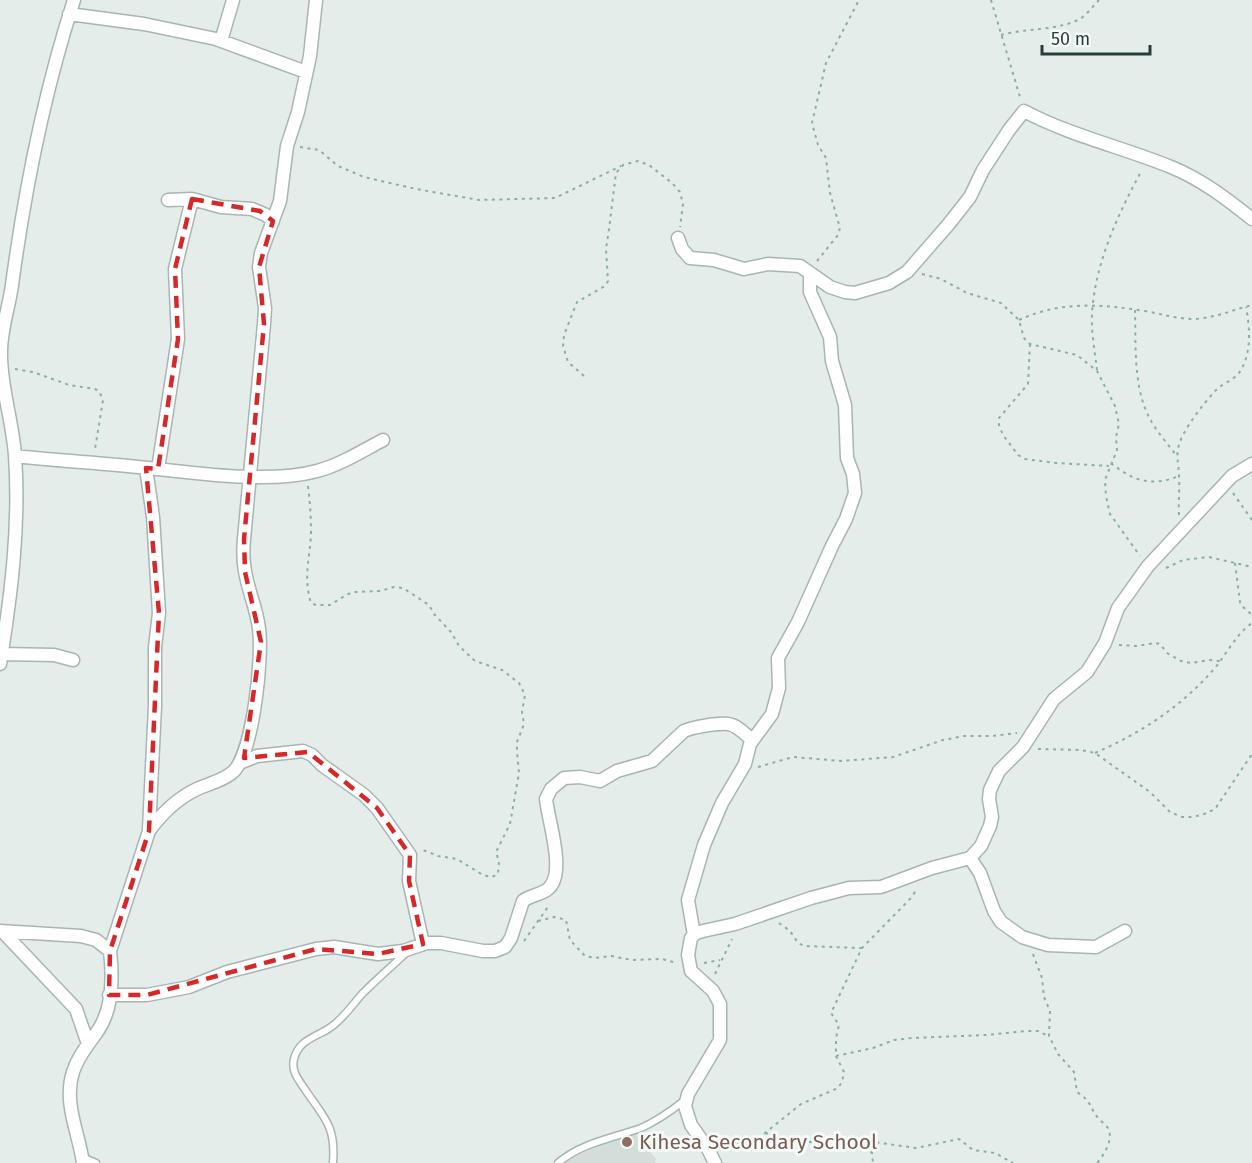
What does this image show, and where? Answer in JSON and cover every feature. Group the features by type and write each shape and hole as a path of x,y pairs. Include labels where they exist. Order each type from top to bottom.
{"street":[{"path":"73,660 54,655 1,659 16,531 15,456 12,420 2,368 2,337 12,291 31,162 74,0"},
{"path":"221,41 234,0"},
{"path":"149,831 160,816 175,802 232,774 242,762 250,729 257,688 261,642 243,560 264,324 259,267 261,253 280,201 286,146 298,112 313,41 316,0"},
{"path":"69,14 144,24 221,41 306,72"},
{"path":"678,238 682,249 690,258 714,260 744,269 768,264 805,270 830,287 855,293 889,283 907,272 970,197 988,162 1024,111 1063,130 1171,167 1216,191 1252,219"},
{"path":"168,200 192,199 221,207 260,211 273,221"},
{"path":"82,1160 73,1127 70,1086 80,1056 98,1031 106,1015 112,970 110,951 149,831 155,706 154,647 159,613 152,468 178,339 175,269 192,199"},
{"path":"715,1163 691,1125 685,1100 720,1041 720,1004 712,991 692,971 690,964 688,948 694,935 688,900 704,845 722,803 745,764 752,740 772,714 779,688 778,657 798,622 846,519 855,493 853,474 847,458 845,405 832,361 830,337 810,292 805,270"},
{"path":"15,456 249,476 307,472 340,463 384,440"},
{"path":"694,935 839,891 880,887 970,858 981,846 990,826 992,817 989,799 993,782 999,771 1023,747 1054,699 1087,672 1105,643 1118,608 1145,571 1232,476 1252,464"},
{"path":"109,995 147,995 189,987 227,972 316,949 334,947 378,954 441,943 495,951 505,947 515,931 523,901 548,889 555,879 554,842 546,799 556,783 573,776 600,781 617,771 652,761 690,728 727,724 735,726 752,740"},
{"path":"242,762 257,756 308,752 322,765 356,788 376,808 410,855 409,881 418,946"},
{"path":"970,858 980,873 994,911 1001,922 1016,933 1048,945 1096,947 1125,931"},
{"path":"1,931 81,936 96,940 110,951"},
{"path":"1,931 76,1009 88,1044"}],"lane":[{"path":"333,1163 334,1145 329,1126 295,1074 294,1059 302,1044 310,1037 338,1022 362,994 418,946"},
{"path":"558,1163 574,1152 641,1127 665,1115 685,1100"},
{"path":"82,1160 96,1163"}],"path":[{"path":"805,270 815,263 840,232 830,193 826,158 818,145 812,123 826,63 859,0"},
{"path":"991,0 1024,111"},
{"path":"1001,34 1051,28 1080,19 1099,0"},
{"path":"286,146 319,150 338,166 364,177 479,200 555,198 623,165 638,161 649,165 680,192 683,204 678,238"},
{"path":"1145,571 1139,553 1110,514 1104,487 1110,464 1117,450 1118,416 1097,371 1092,316 1101,262 1125,202 1148,159"},
{"path":"584,376 568,362 563,346 564,335 577,302 604,286 608,281 606,249 616,173 623,165"},
{"path":"907,272 941,279 974,295 997,301 1019,320 1024,338 1030,344 1077,355 1097,371"},
{"path":"1019,320 1055,307 1093,306 1193,319 1211,318 1252,305"},
{"path":"1179,532 1179,477 1176,455 1182,437 1191,422 1219,387 1241,371 1246,361 1252,336 1246,307"},
{"path":"1135,310 1142,397 1149,416 1176,455"},
{"path":"1030,344 1028,384 999,418 1002,435 1018,455 1025,459 1056,463 1110,464 1130,476 1154,483 1167,482 1179,477"},
{"path":"2,368 33,372 69,385 95,389 102,394 95,464"},
{"path":"307,472 311,532 307,558 307,580 311,603 330,605 356,592 403,588 429,605 434,614 475,661 502,670 519,683 525,695 522,712 524,724 516,750 519,773 510,824 497,847 498,874 492,877 483,875 457,859 420,850 415,849 410,855"},
{"path":"1227,483 1252,520"},
{"path":"1165,568 1183,560 1199,557 1209,557 1252,567"},
{"path":"1235,563 1240,602 1252,615"},
{"path":"1023,747 1095,753 1126,740 1187,699 1252,623"},
{"path":"1105,643 1136,646 1155,643 1160,644 1167,653 1181,661 1191,663 1220,661"},
{"path":"740,773 776,760 793,757 841,761 892,758 943,740 1035,731"},
{"path":"1095,753 1150,792 1170,812 1182,817 1202,815 1215,809 1252,754"},
{"path":"708,1149 732,1147 752,1141 801,1104 838,1088 844,1072 836,1056 839,1025 831,1013 862,948 911,898 927,870"},
{"path":"505,947 515,946 523,941 538,921 554,898 555,879"},
{"path":"762,915 771,918 790,931 798,943 804,946 862,948"},
{"path":"538,921 555,917 566,920 570,940 585,956 595,958 611,956 632,960 662,958 672,962 690,964 720,960"},
{"path":"712,991 715,972 730,943 735,924"},
{"path":"1029,939 1042,978 1044,997 1050,1011 1049,1036 1058,1054 1074,1072 1077,1092 1088,1099 1098,1118 1109,1131 1110,1138 1097,1163"},
{"path":"836,1056 873,1048 894,1040 912,1038 1027,1031 1038,1031 1049,1036"},
{"path":"765,1133 804,1142 860,1141 916,1148 959,1139 974,1150 995,1153 1013,1163"},
{"path":"860,1141 872,1153 873,1163"}],"highlighted area":[{"path":"192,199 260,211 273,221 259,267 264,324 244,539 245,572 261,642 244,758 308,752 377,808 410,855 409,881 423,944 378,954 316,949 147,995 109,995 110,951 149,831 159,613 146,468 158,469 178,339 175,269"}],"shaded area":[{"name":"Kihesa Secondary School","path":"635,1134 656,1159 655,1163 562,1163 589,1150"}],"place":[{"name":"Kihesa Secondary School","path":"627,1142"}]}
